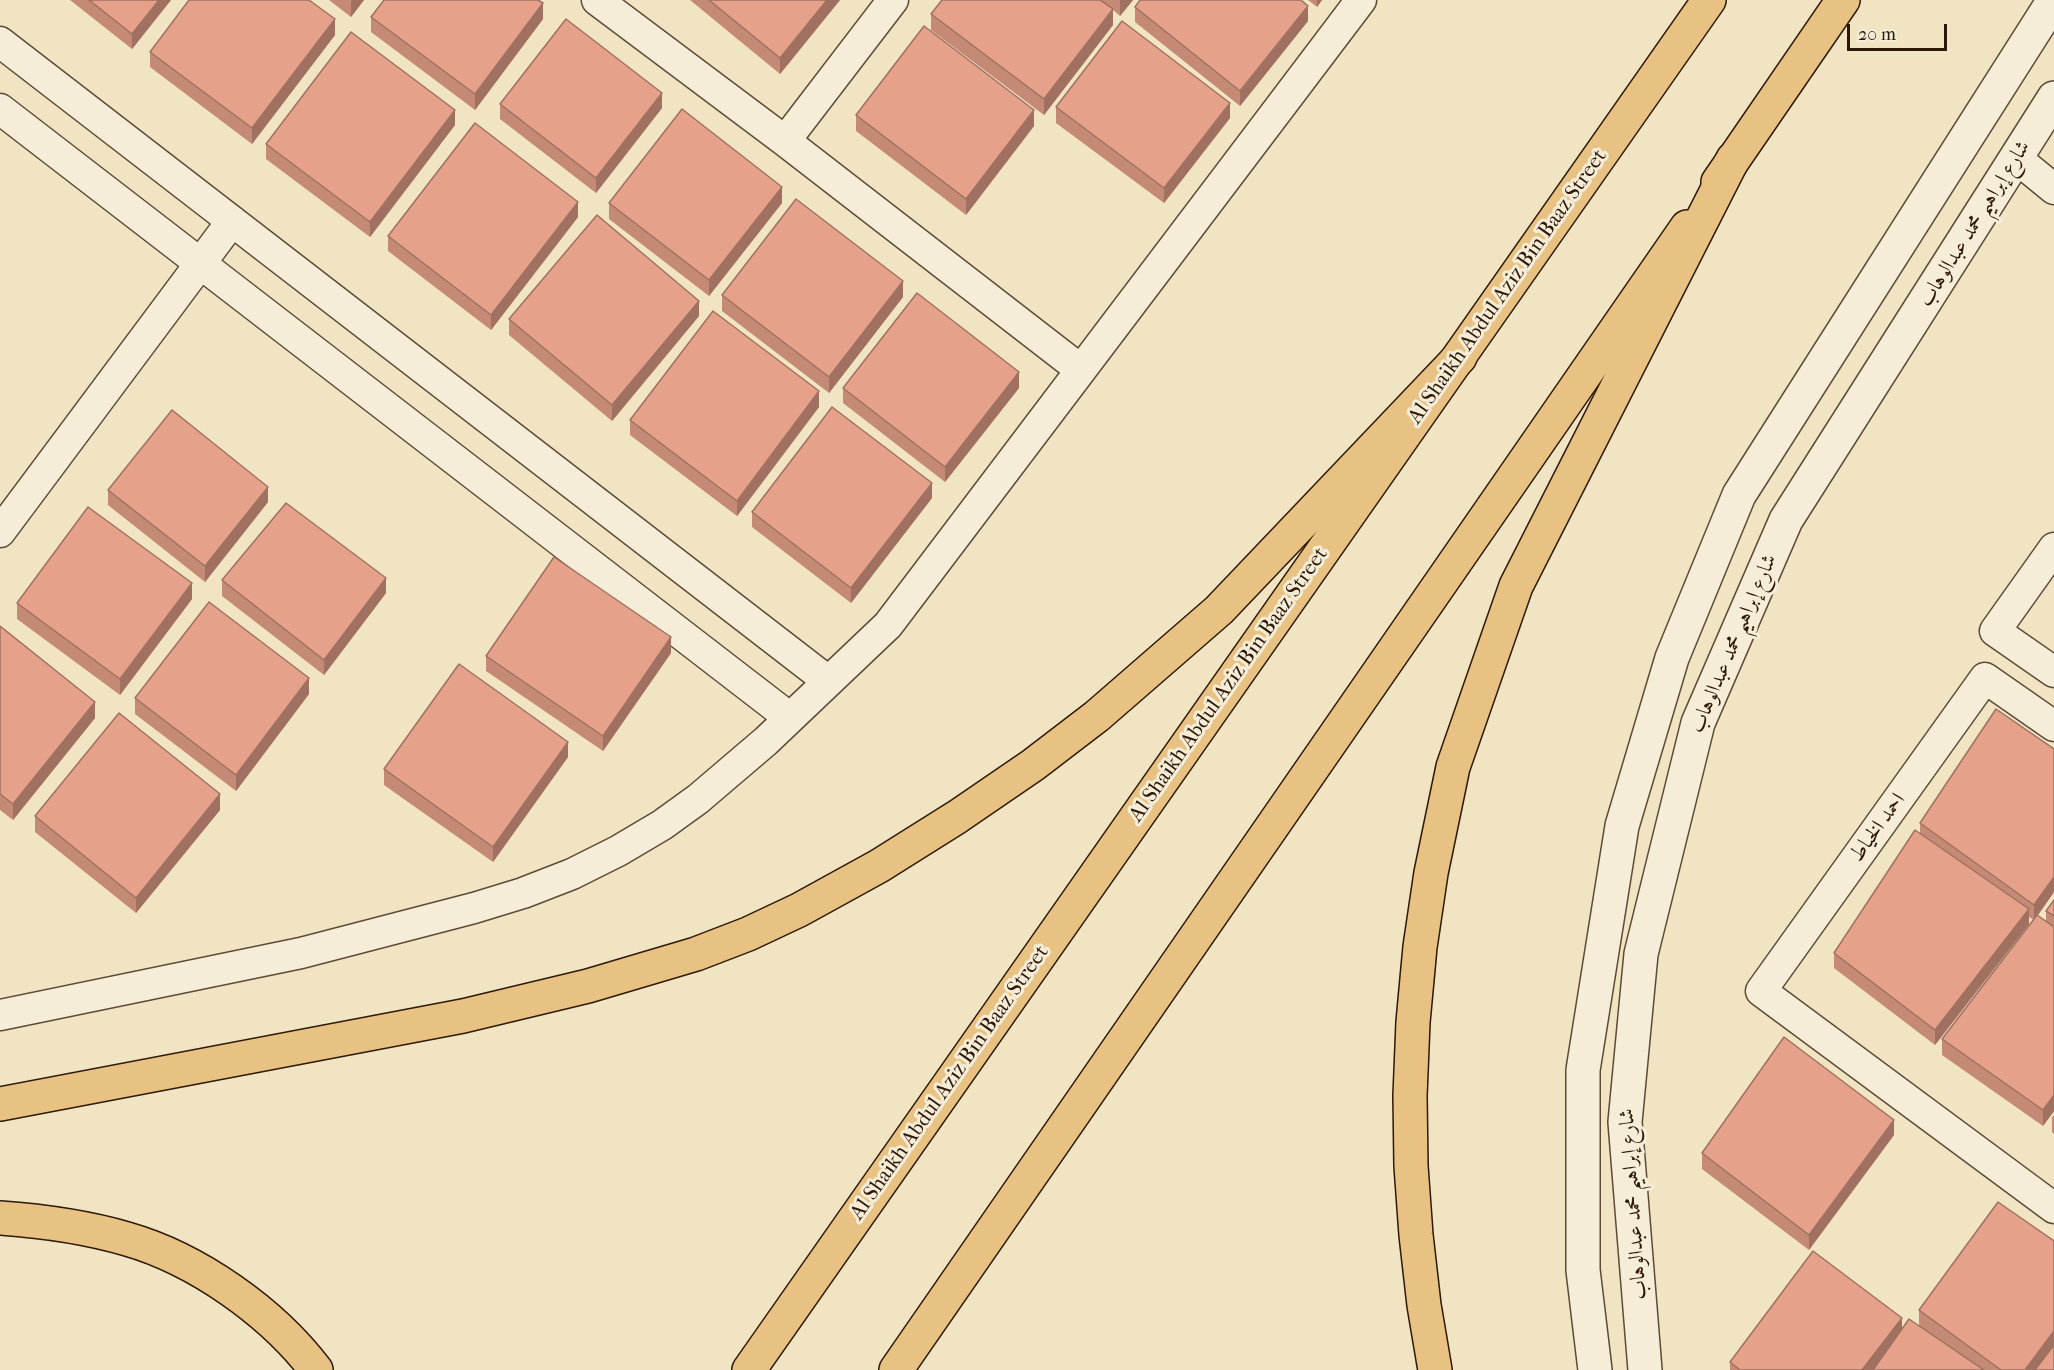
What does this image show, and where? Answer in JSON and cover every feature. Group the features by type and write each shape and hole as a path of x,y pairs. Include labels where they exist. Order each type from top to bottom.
{"main road":[{"name":"Al Shaikh Abdul Aziz Bin Baaz Street","path":"748,1370 1709,0"},
{"path":"896,1370 1844,0"},
{"path":"1436,1370 1424,1305 1416,1235 1411,1166 1410,1096 1419,947 1431,873 1453,767 1516,586 1733,159"},
{"path":"0,1104 463,1016 588,986 696,954 748,934 799,910 860,877 957,817 1033,765 1132,687 1219,610 1460,357"},
{"path":"0,1218 77,1227 128,1239 171,1256 211,1278 249,1304 284,1334 316,1370"}],"street":[{"path":"597,0 786,141 1081,370"},
{"path":"786,141 893,0"},
{"path":"0,1015 301,953 474,908 523,893 572,874 662,825 733,771 888,625 1361,0"},
{"path":"1595,1370 1583,1270 1583,1070 1622,825 1672,658 1739,495 2054,0"},
{"path":"0,42 828,681"},
{"name":"شارع إبراهيم محمد عبدالوهاب","path":"1645,1370 1625,1122 1641,954 1698,723 1786,520 2054,98"},
{"path":"0,109 790,718"},
{"path":"2016,158 2054,189"},
{"path":"0,532 232,221"},
{"path":"2054,548 1995,631 2054,672"},
{"name":"احمد الخياط","path":"2054,726 1985,678 1761,991 2054,1208"}],"building":[{"path":"89,0 159,0 132,34"},
{"path":"189,0 309,0 335,19 252,128 150,52"},
{"path":"384,0 538,0 543,3 475,94 371,17"},
{"path":"709,0 827,0 780,58"},
{"path":"942,0 1100,0 1113,9 1044,99 931,14"},
{"path":"1140,0 1301,0 1308,6 1240,91 1135,7"},
{"path":"566,19 662,93 596,178 500,104"},
{"path":"1122,21 1230,103 1164,188 1056,107"},
{"path":"924,26 1034,110 966,199 856,115"},
{"path":"351,32 455,110 370,222 266,144"},
{"path":"682,109 782,187 709,280 609,203"},
{"path":"475,123 578,202 491,315 388,236"},
{"path":"796,199 903,281 829,377 722,295"},
{"path":"597,215 699,301 612,405 509,319"},
{"path":"917,293 1019,372 945,467 843,388"},
{"path":"713,311 819,391 737,501 630,420"},
{"path":"832,407 932,483 851,588 752,512"},
{"path":"172,410 268,487 205,566 108,490"},
{"path":"286,503 386,578 324,660 222,580"},
{"path":"88,507 192,583 120,679 17,603"},
{"path":"554,557 671,637 603,736 486,656"},
{"path":"209,602 309,678 236,775 135,698"},
{"path":"0,626 95,702 13,804 0,794"},
{"path":"459,664 568,742 493,847 384,769"},
{"path":"1996,709 2054,749 2054,877 2034,905 1920,823"},
{"path":"119,713 220,794 136,898 35,816"},
{"path":"1915,830 2029,909 1935,1030 1834,953"},
{"path":"2054,900 2054,916 2046,911"},
{"path":"2037,915 2054,927 2054,1095 2043,1110 1942,1039"},
{"path":"1784,1037 1894,1120 1809,1235 1702,1153"},
{"path":"1998,1202 2054,1241 2054,1331 2025,1370 2001,1370 1919,1310"},
{"path":"1813,1251 1902,1318 1862,1370 1740,1370 1730,1362"},
{"path":"1909,1319 1984,1370 1873,1370"},
{"path":"2054,1345 2054,1370 2035,1370"}]}
